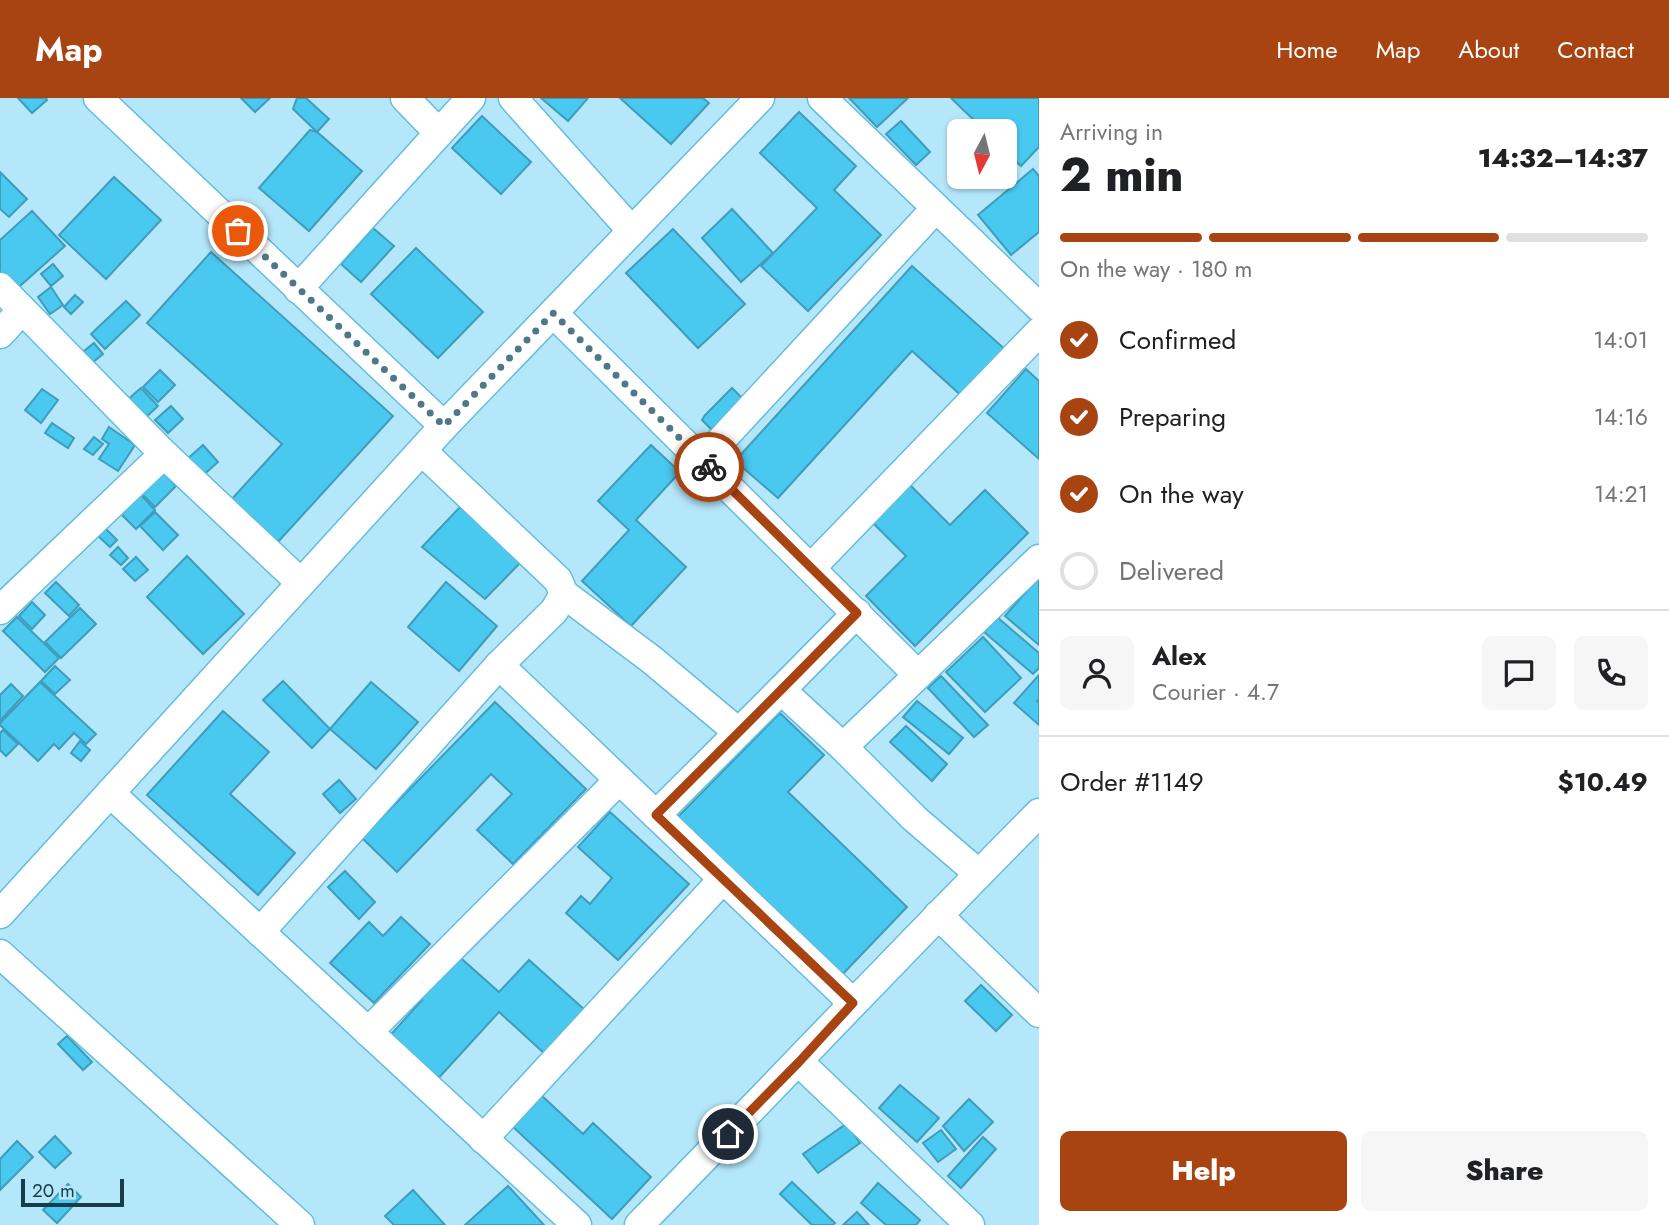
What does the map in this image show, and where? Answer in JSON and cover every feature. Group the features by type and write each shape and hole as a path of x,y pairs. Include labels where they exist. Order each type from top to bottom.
{"street":[{"path":"97,98 444,426"},
{"path":"405,98 439,133"},
{"path":"298,289 471,98"},
{"path":"513,98 632,231"},
{"path":"1,910 444,426 760,98"},
{"path":"822,98 1039,307"},
{"path":"702,461 936,208"},
{"path":"0,288 164,454 302,583"},
{"path":"0,334 22,310"},
{"path":"553,313 918,675"},
{"path":"811,568 1039,332"},
{"path":"422,451 558,580 564,594 652,660 738,732"},
{"path":"0,610 164,454"},
{"path":"843,747 1039,559"},
{"path":"260,932 499,665 554,611 564,594"},
{"path":"656,815 857,613"},
{"path":"499,665 853,1003"},
{"path":"781,690 915,819 979,874"},
{"path":"368,1032 619,780"},
{"path":"110,793 576,1225"},
{"path":"639,1225 799,1062 937,915 1039,813"},
{"path":"483,1139 723,879"},
{"path":"937,915 1039,1013"},
{"path":"0,954 300,1225"},
{"path":"799,1062 960,1221"}],"building":[{"path":"18,98 46,98 47,100 32,113"},
{"path":"241,98 270,98 255,112"},
{"path":"297,98 306,98 329,119 317,132 293,109"},
{"path":"541,98 588,98 568,121"},
{"path":"620,98 703,98 709,103 671,144"},
{"path":"849,98 908,98 877,127"},
{"path":"951,98 1039,98 1039,147 1021,166 1017,162 1017,119 973,119"},
{"path":"799,112 856,166 834,190 881,235 808,311 761,266 817,208 760,153"},
{"path":"482,116 531,162 501,194 452,148"},
{"path":"901,121 930,152 916,165 886,134"},
{"path":"310,130 317,132 362,171 309,231 259,188"},
{"path":"1033,169 1039,176 1039,232 1011,255 978,215 1009,189 1017,189 1017,182"},
{"path":"0,172 27,199 9,217 0,209"},
{"path":"114,177 161,220 106,279 59,235"},
{"path":"732,209 773,253 741,282 702,238"},
{"path":"32,211 65,246 12,293 0,280 0,240"},
{"path":"373,228 394,246 361,282 341,264"},
{"path":"673,229 745,304 698,348 626,273"},
{"path":"416,248 483,312 438,358 371,294"},
{"path":"211,252 393,416 277,543 231,500 282,444 147,323"},
{"path":"53,264 63,276 51,286 41,274"},
{"path":"912,266 1008,352 965,399 912,351 778,498 735,461"},
{"path":"51,287 63,305 50,314 38,297"},
{"path":"75,295 83,302 71,314 64,307"},
{"path":"126,301 140,315 105,349 91,334"},
{"path":"94,343 103,354 88,366 79,355"},
{"path":"1026,369 1039,381 1039,459 987,413"},
{"path":"160,370 175,385 158,402 143,387"},
{"path":"141,388 158,406 143,420 125,402"},
{"path":"732,388 749,405 718,436 702,420"},
{"path":"42,389 58,400 41,423 25,410"},
{"path":"171,406 183,419 168,433 155,420"},
{"path":"52,423 74,438 68,448 45,433"},
{"path":"109,427 135,445 118,471 99,459 109,444 102,439"},
{"path":"94,437 103,444 93,455 84,449"},
{"path":"203,445 218,462 200,478 185,461"},
{"path":"651,445 680,472 636,520 686,567 631,626 582,581 629,530 598,501"},
{"path":"161,470 176,486 155,507 139,491"},
{"path":"905,480 950,525 985,490 1028,533 915,646 866,596 906,556 868,518"},
{"path":"139,493 155,510 136,529 119,512"},
{"path":"460,507 521,562 485,599 422,547"},
{"path":"155,512 178,535 163,550 140,526"},
{"path":"105,528 117,540 110,547 98,536"},
{"path":"118,547 128,558 121,565 110,555"},
{"path":"187,556 244,614 203,654 147,597"},
{"path":"136,557 148,570 135,581 123,569"},
{"path":"1039,577 1039,645 1005,616"},
{"path":"56,582 79,605 69,616 45,593"},
{"path":"446,582 497,626 459,671 408,627"},
{"path":"32,602 45,615 32,629 19,616"},
{"path":"80,608 96,624 61,658 45,642"},
{"path":"17,617 59,658 45,672 3,631"},
{"path":"997,617 1039,653 1039,668 1033,674 984,632"},
{"path":"983,637 1021,678 985,712 946,672"},
{"path":"55,666 70,680 55,694 41,681"},
{"path":"1039,675 1037,701 1039,725 1014,703"},
{"path":"941,676 988,725 974,737 928,688"},
{"path":"283,681 330,729 312,748 263,700"},
{"path":"40,682 96,734 86,744 74,733 59,749 54,744 38,761 0,723"},
{"path":"371,682 418,722 376,769 330,729"},
{"path":"11,684 23,696 0,721 0,695"},
{"path":"917,701 963,738 949,754 903,717"},
{"path":"495,702 586,789 513,864 477,830 512,794 491,774 397,872 362,838"},
{"path":"223,711 269,752 230,794 295,853 258,895 147,795"},
{"path":"780,713 824,755 788,792 907,907 839,978 675,820"},
{"path":"906,726 947,764 932,781 890,742"},
{"path":"3,730 18,744 6,756 0,750 0,733"},
{"path":"80,741 90,750 81,761 71,753"},
{"path":"339,780 356,799 340,813 323,794"},
{"path":"610,812 689,884 618,960 566,913 581,896 590,904 612,878 578,847"},
{"path":"345,871 375,902 359,919 328,887"},
{"path":"401,917 430,944 374,1003 330,963 369,922 383,936"},
{"path":"454,952 499,992 529,960 585,1010 545,1054 499,1012 434,1083 386,1040 422,1000 416,994"},
{"path":"981,985 1012,1015 996,1031 965,1001"},
{"path":"67,1036 92,1062 83,1070 58,1044"},
{"path":"900,1085 939,1118 917,1142 879,1108"},
{"path":"541,1095 583,1134 593,1123 651,1177 612,1219 512,1126"},
{"path":"969,1099 993,1122 964,1151 943,1126"},
{"path":"846,1124 860,1143 818,1173 803,1154"},
{"path":"941,1130 956,1149 938,1162 923,1143"},
{"path":"55,1136 71,1153 55,1168 39,1152"},
{"path":"983,1137 996,1149 961,1188 948,1176"},
{"path":"17,1141 33,1157 0,1190 0,1159"},
{"path":"792,1182 835,1223 833,1225 812,1225 780,1194"},
{"path":"878,1183 920,1220 916,1225 886,1225 861,1203"},
{"path":"68,1184 81,1197 57,1223 43,1210"},
{"path":"508,1186 544,1225 465,1225"},
{"path":"413,1190 445,1225 394,1225 385,1216"},
{"path":"857,1212 869,1225 843,1225"}],"way so far":[{"path":"238,231 444,426 553,313 709,467"}],"route":[{"path":"709,467 857,613 656,815 853,1003 728,1134"}]}
